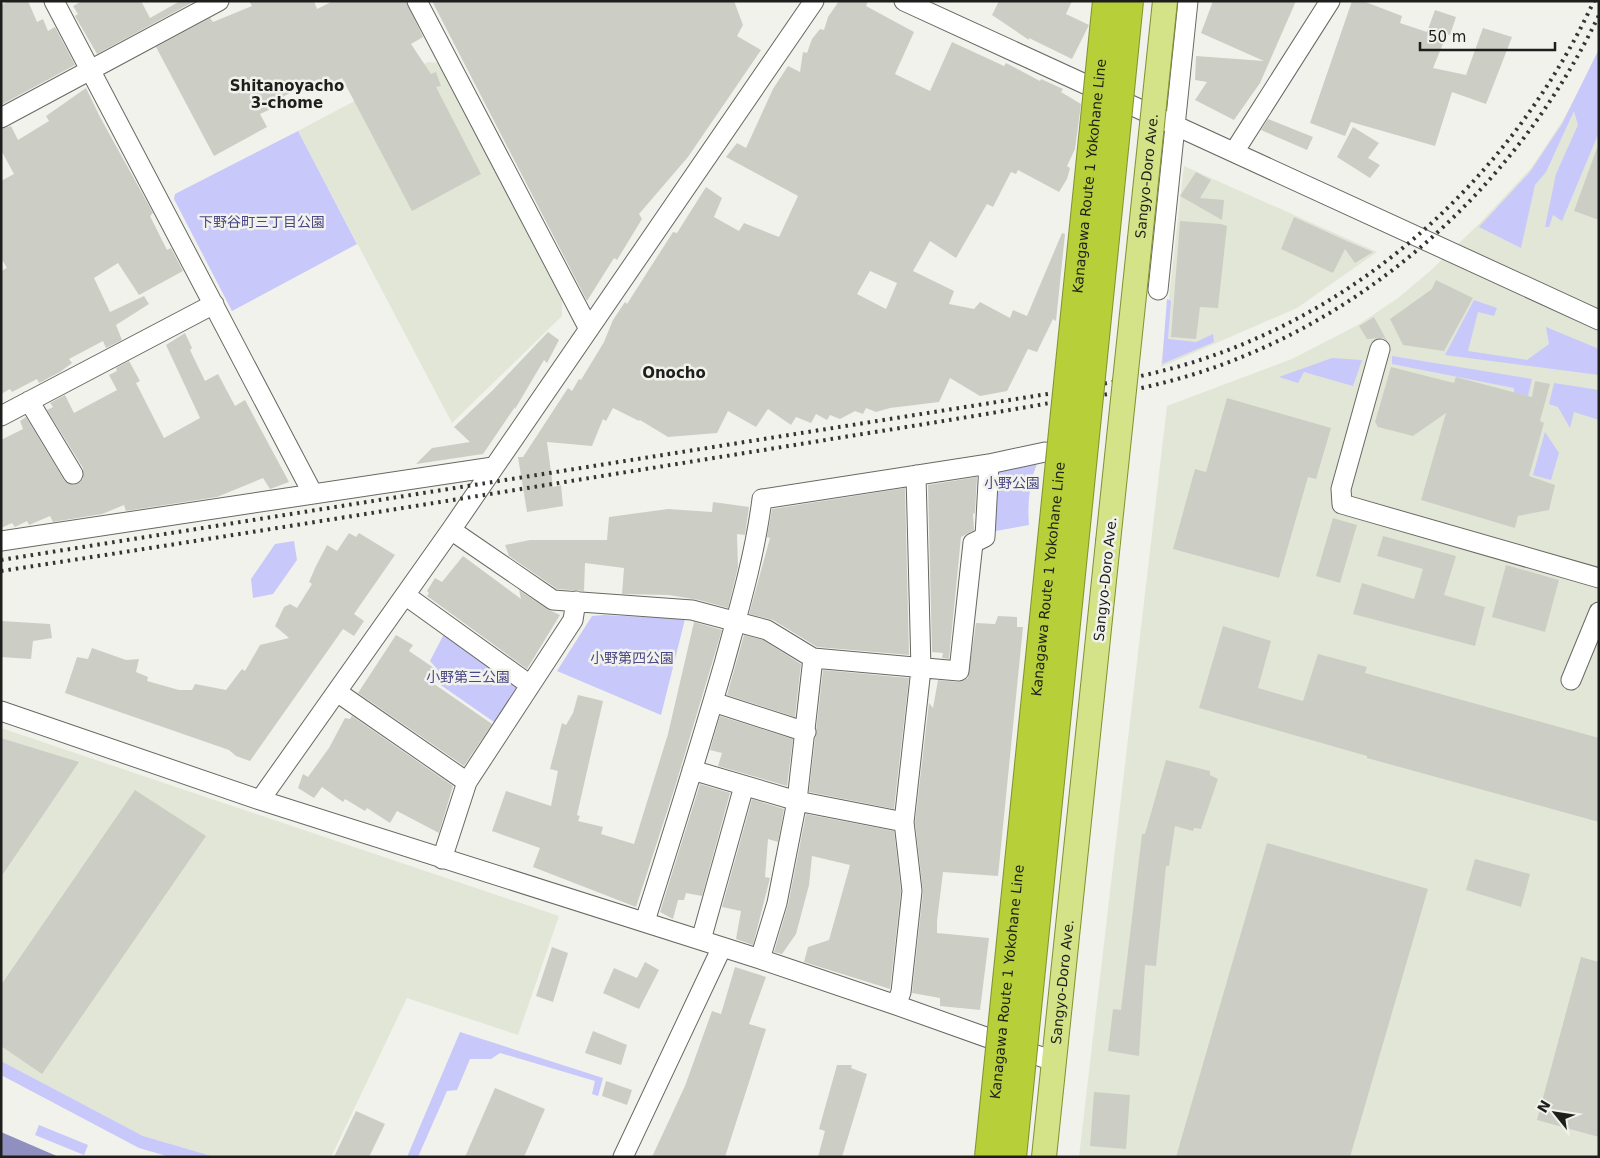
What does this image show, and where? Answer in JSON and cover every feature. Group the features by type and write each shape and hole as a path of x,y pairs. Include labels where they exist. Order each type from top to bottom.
{"highway":[{"name":"Kanagawa Route 1 Yokohane Line","path":"990,1157 1107,1"},
{"name":"Kanagawa Route 1 Yokohane Line","path":"1012,1157 1130,1"}],"main road":[{"name":"Sangyo-Doro Ave.","path":"1044,1157 1165,1"}],"street":[{"path":"54,1 313,494"},
{"path":"1,118 219,1"},
{"path":"416,1 589,329"},
{"path":"260,800 451,530 814,1"},
{"path":"904,1 1599,320"},
{"path":"1158,290 1188,1"},
{"path":"1234,152 1330,1"},
{"path":"1,416 214,304"},
{"path":"1380,349 1341,489 1342,504 1599,578"},
{"path":"29,401 73,474"},
{"path":"645,921 713,702 735,623 757,542 762,499 989,464 1045,452"},
{"path":"451,530 553,600 692,610 767,630 813,658 921,669 959,670 973,542 985,537 989,464"},
{"path":"1,541 493,468"},
{"path":"896,1005 901,992 912,891 904,822 921,669 916,475"},
{"path":"405,595 530,685"},
{"path":"442,859 467,782 573,620 576,601"},
{"path":"1571,680 1599,612"},
{"path":"760,959 776,903 797,801 813,658"},
{"path":"337,692 467,782"},
{"path":"713,702 806,732"},
{"path":"1,711 260,800 760,959 896,1005 1053,1062"},
{"path":"692,770 797,801 904,822"},
{"path":"701,940 744,786"},
{"path":"623,1157 722,947"}],"shaded area":[{"path":"1599,54 1599,1157 1079,1157 1167,406 1292,359 1358,325 1398,298 1430,271 1479,224 1532,167 1563,120"},
{"path":"428,62 440,63 562,294 562,316 452,423 298,131"},
{"path":"1184,166 1377,252 1297,308 1161,367"},
{"path":"1,728 559,916 518,1035 407,998 331,1157 215,1157 143,1136 1,1061"},
{"path":"1,1132 59,1157 1,1157"}],"green space":[{"path":"1599,49 1599,132 1562,221 1553,215 1549,227 1545,227 1556,174 1578,125 1574,111 1546,172 1535,185 1521,248 1479,227 1530,172 1562,124"},
{"name":"下野谷町三丁目公園","path":"298,131 357,244 232,311 174,199 175,194"},
{"path":"1167,299 1171,301 1168,339 1196,342 1213,334 1214,342 1162,364"},
{"path":"1474,300 1497,308 1494,316 1478,312 1468,351 1527,360 1549,344 1546,327 1599,349 1599,375 1445,355"},
{"path":"1392,356 1532,379 1528,396 1514,393 1514,388 1392,364"},
{"path":"1332,358 1362,360 1353,386 1304,372 1298,383 1279,377"},
{"path":"1554,383 1599,390 1599,420 1574,412 1570,428 1558,407 1549,404"},
{"path":"1545,432 1559,453 1551,480 1533,475"},
{"name":"小野公園","path":"1040,457 1030,490 1029,525 990,532 993,467"},
{"path":"294,541 297,560 273,594 253,598 251,579 275,544"},
{"name":"小野第四公園","path":"592,616 685,619 661,715 557,671"},
{"name":"小野第三公園","path":"444,634 518,685 494,722 432,679 438,670 430,661"},
{"path":"460,1032 603,1078 598,1096 592,1094 595,1081 500,1053 491,1059 470,1059 457,1090 447,1091 418,1157 407,1157"},
{"path":"1,1061 143,1136 215,1157 170,1157 139,1148 1,1075"},
{"path":"39,1125 88,1145 84,1155 35,1135"}],"building":[{"path":"9,1 28,1 37,22 43,19 48,31 55,27 75,65 1,105 1,5"},
{"path":"82,1 141,1 150,18 180,1 195,1 97,54 75,16 78,14 73,6"},
{"path":"249,1 314,1 317,9 333,1 406,1 423,37 411,44 431,74 436,72 441,86 436,87 481,174 412,211 342,78 325,88 319,79 284,96 286,102 260,114 267,127 214,156 156,47 210,18 213,22 252,6"},
{"path":"432,1 734,1 743,25 737,36 761,50 688,157 639,214 642,219 617,260 614,258 587,301"},
{"path":"839,1 868,1 866,6 914,32 895,74 930,91 952,42 1004,66 1006,63 1040,81 1041,79 1063,89 1061,92 1081,104 1075,149 1067,166 1070,168 1067,179 1059,192 1018,170 1016,174 1011,172 993,207 987,204 956,258 930,241 913,271 954,291 949,304 974,309 980,302 1010,318 1013,310 1027,316 1062,233 1065,234 1056,321 1053,319 1037,352 1028,349 1007,391 980,396 950,378 939,402 890,408 876,412 866,408 863,414 855,411 840,419 830,415 827,420 816,414 811,423 796,417 791,425 768,409 756,427 728,411 717,433 668,437 640,420 613,408 606,421 603,419 592,446 547,442 553,487 561,485 563,506 527,512 518,457 523,457 568,388 572,391 579,379 581,380 604,342 613,320 625,302 627,304 673,232 677,233 706,187 722,198 714,217 739,231 744,223 779,237 798,196 726,157 737,143 746,148 773,89 788,66 800,72 803,52 807,53 812,39 820,29 824,30 828,17","holes":["870,271 897,283 886,309 857,294"]},
{"path":"999,1 1072,1 1066,14 1089,25 1072,59 1029,38 1029,40 992,15"},
{"path":"1213,1 1296,1 1260,83 1234,120 1195,100 1207,82 1195,80 1196,56 1264,61 1201,33"},
{"path":"1352,1 1363,1 1402,16 1400,23 1427,32 1435,10 1456,17 1450,35 1447,34 1433,68 1466,75 1483,28 1512,37 1486,104 1452,92 1435,146 1351,122 1345,136 1310,123"},
{"path":"86,88 153,213 150,216 167,250 171,248 183,271 139,295 118,263 94,278 110,312 144,296 149,304 116,325 122,340 106,348 103,341 69,359 72,363 39,383 37,379 12,392 10,389 1,394 1,271 7,268 1,258 1,181 14,174 1,150 1,129 11,126 18,140 49,121 46,116"},
{"path":"1268,119 1313,137 1307,150 1261,130"},
{"path":"1353,127 1379,143 1368,158 1380,165 1370,178 1337,157"},
{"path":"1597,148 1599,149 1599,220 1574,211"},
{"path":"1196,172 1211,180 1200,198 1224,200 1222,220 1180,196"},
{"path":"1294,217 1373,252 1355,263 1345,249 1333,273 1281,249"},
{"path":"1180,221 1227,226 1218,308 1200,307 1196,339 1171,337"},
{"path":"1436,280 1473,298 1444,351 1403,345 1390,319 1432,289"},
{"path":"1374,317 1387,341 1383,338 1367,339 1359,326"},
{"path":"548,332 559,340 547,363 544,360 515,409 515,407 483,454 416,464 432,448 470,442 454,427 493,390"},
{"path":"185,333 192,348 190,350 205,381 218,374 235,406 245,400 289,482 270,489 263,478 217,497 126,511 124,505 102,514 53,522 50,516 29,525 27,521 15,527 12,523 1,528 1,440 23,429 20,421 26,417 64,480 74,485 83,479 83,468 47,410 53,407 50,403 65,395 74,413 117,390 109,375 117,371 116,368 129,361 140,381 136,383 164,438 200,418 166,345"},
{"path":"1391,367 1454,383 1456,377 1532,397 1535,381 1550,384 1540,421 1544,423 1529,476 1555,485 1549,510 1518,516 1515,528 1421,500 1446,413 1413,436 1378,427 1375,422"},
{"path":"1227,398 1331,428 1316,479 1308,477 1279,578 1173,549 1195,469 1206,472"},
{"path":"977,477 975,513 973,514 974,530 961,537 949,659 942,658 943,653 932,652 928,485"},
{"path":"905,488 909,655 817,647 773,620 749,614 770,538 767,537 772,509"},
{"path":"713,502 749,507 745,535 737,534 738,567 728,608 699,600 669,595 622,594 624,568 585,563 584,591 557,589 509,556 505,545 530,540 607,540 609,517 668,509 712,512"},
{"path":"1333,518 1357,525 1340,583 1316,576"},
{"path":"349,533 356,537 359,533 395,555 354,614 364,621 354,636 343,629 250,761 236,756 229,750 65,693 77,657 88,659 92,648 126,660 139,659 136,672 148,677 147,681 179,690 192,690 195,684 226,690 242,669 245,671 260,645 289,638 275,626 284,607 290,604 297,608 312,584 309,582 327,545 337,551"},
{"path":"1383,536 1456,556 1444,595 1485,607 1475,646 1353,614 1362,583 1414,599 1423,569 1377,556"},
{"path":"463,556 521,599 519,590 547,609 560,615 527,669 427,596 429,593 427,591 435,578 442,582"},
{"path":"1506,565 1559,580 1545,632 1492,617"},
{"path":"998,616 1017,617 1017,627 1023,627 998,876 943,872 937,921 937,933 989,938 980,1010 940,1006 940,998 912,993 923,892 915,822 929,703 933,708 938,680 958,682 968,678 976,623 995,624"},
{"path":"1,621 50,624 52,638 33,641 31,659 1,657"},
{"path":"694,622 722,630 674,790 636,907 533,867 540,848 492,831 506,791 551,806 558,771 550,769 562,723 566,725 573,713 578,695 603,701 577,815 580,816 578,821 603,827 601,834 634,844 668,734"},
{"path":"1223,626 1271,641 1258,688 1303,701 1318,654 1367,667 1365,673 1599,738 1599,822 1367,758 1367,756 1199,708"},
{"path":"396,635 413,645 409,651 434,668 427,679 492,724 464,766 358,693"},
{"path":"744,635 763,640 801,664 795,717 727,695"},
{"path":"823,670 909,678 894,809 809,792"},
{"path":"352,716 453,786 439,833 397,811 390,823 367,808 365,811 345,799 343,802 322,787 314,798 298,788 303,774 308,777 329,748 345,718 350,719"},
{"path":"720,716 793,739 787,786 718,766 722,753 710,750"},
{"path":"1,738 79,762 1,877"},
{"path":"1166,760 1210,771 1210,775 1218,779 1201,829 1194,828 1193,831 1175,826 1169,866 1166,866 1156,966 1145,965 1139,1056 1108,1051 1113,1009 1121,1010 1142,834 1145,834"},
{"path":"700,784 730,793 702,896 686,893 684,900 678,900 673,919 660,912"},
{"path":"135,790 206,836 42,1074 1,1046 1,985"},
{"path":"752,799 784,809 778,842 768,839 765,877 770,878 753,945 736,939 741,911 722,907"},
{"path":"806,814 894,831 901,891 890,989 804,962 808,947 829,940 850,865 812,856 809,885 796,934 782,954 774,952 788,905"},
{"path":"1267,843 1428,889 1350,1157 1176,1157"},
{"path":"1475,859 1530,874 1521,907 1466,890"},
{"path":"552,947 568,953 553,1002 536,996"},
{"path":"1581,957 1599,962 1599,1137 1537,1120"},
{"path":"645,962 659,970 639,1009 603,993 614,968 637,978"},
{"path":"735,967 766,977 749,1024 766,1029 725,1157 652,1157 685,1086 712,1011 721,1014"},
{"path":"593,1031 627,1045 621,1065 585,1053"},
{"path":"837,1065 852,1065 851,1068 867,1074 842,1157 818,1157 825,1131 819,1129"},
{"path":"606,1081 632,1090 627,1105 602,1096"},
{"path":"495,1088 545,1109 524,1157 465,1157"},
{"path":"1094,1092 1130,1095 1126,1149 1090,1146"},
{"path":"356,1111 385,1124 369,1157 334,1157"}],"railway":[{"path":"1,560 1060,392 1113,382 1200,360 1264,335 1325,303 1381,265 1434,221 1482,172 1525,119 1562,61 1594,1"},
{"path":"1,571 1121,392 1151,386 1211,369 1268,346 1333,311 1380,279 1426,243 1468,203 1506,160 1541,114 1572,66 1599,15"}],"district":[{"name":"Shitanoyacho 3-chome","path":"287,94"},
{"name":"Onocho","path":"674,373"}]}
